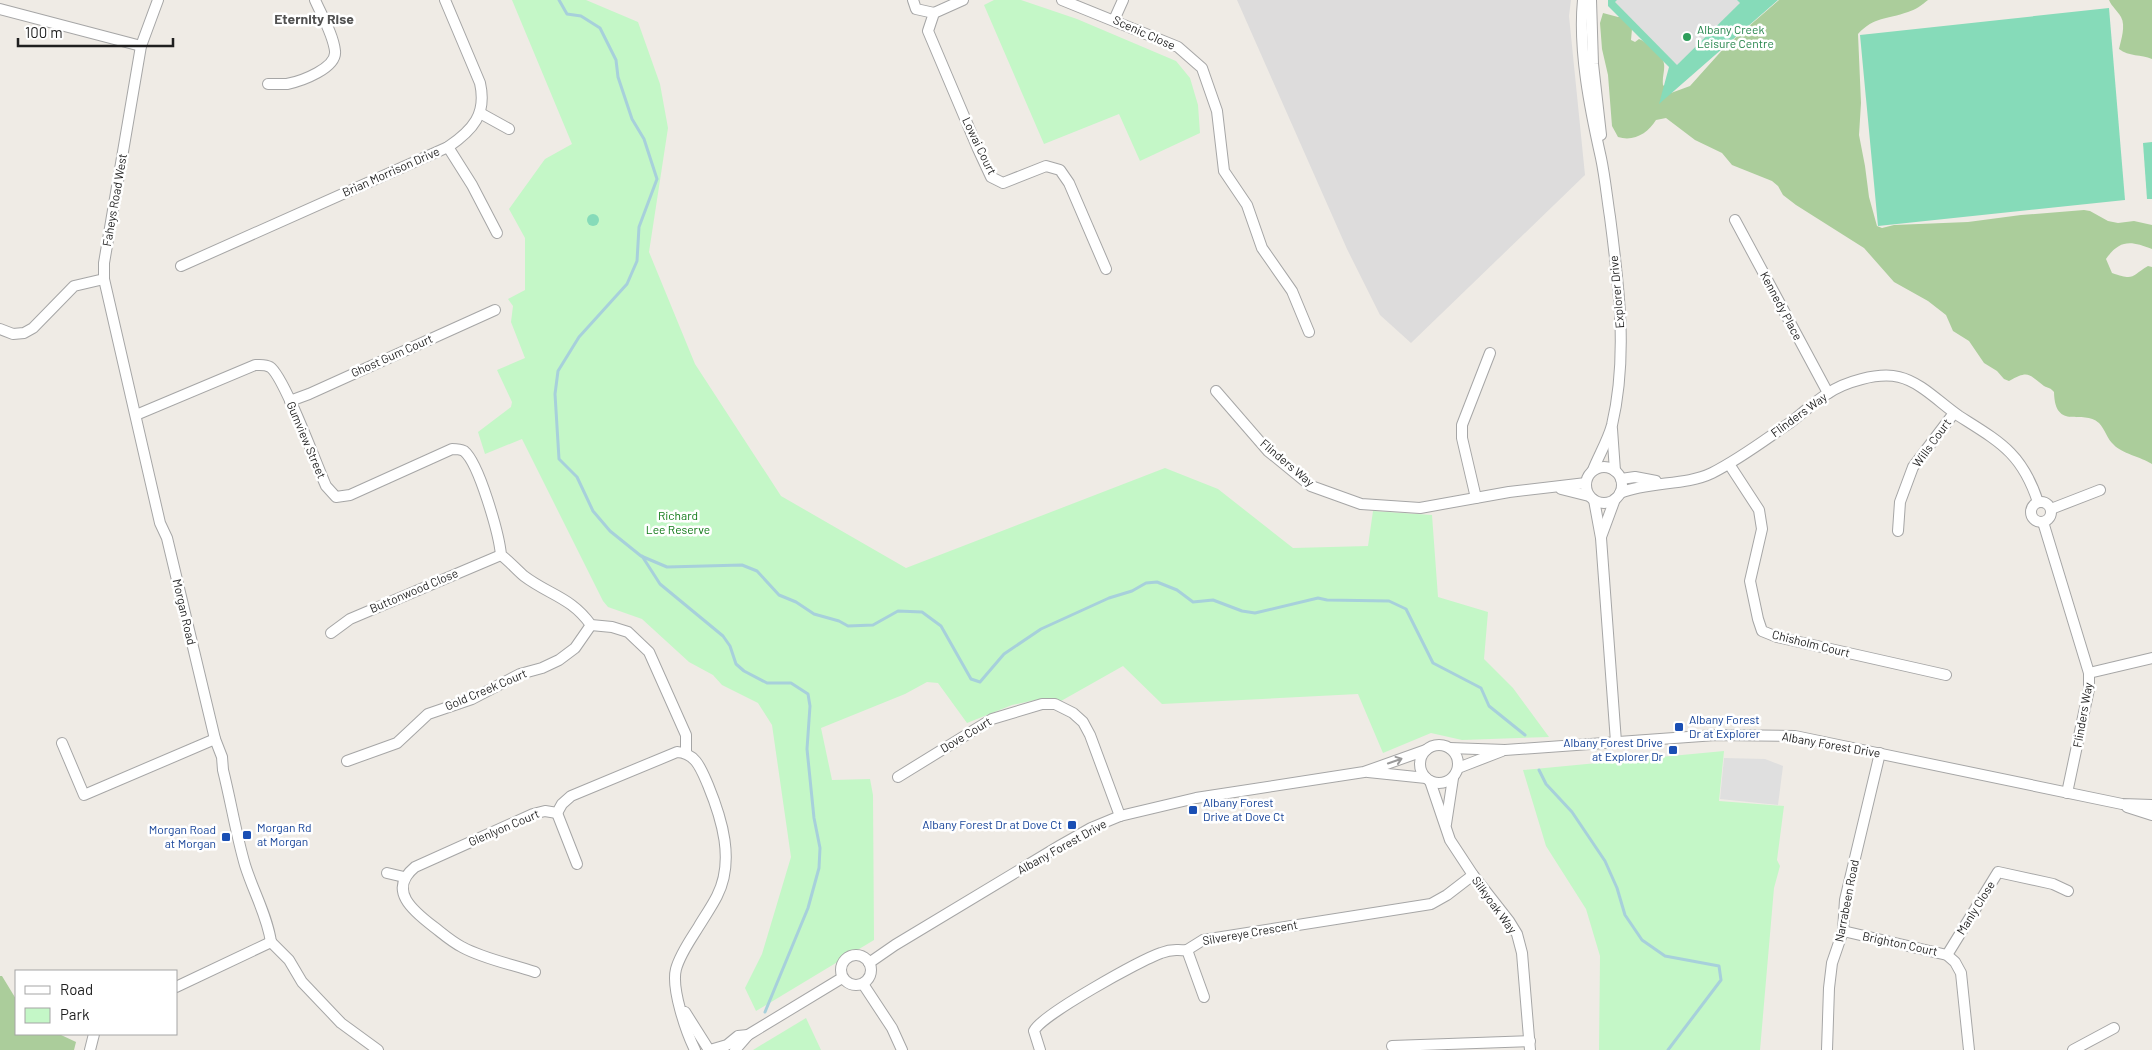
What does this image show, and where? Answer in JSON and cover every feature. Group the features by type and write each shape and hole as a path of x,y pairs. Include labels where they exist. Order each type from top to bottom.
{"street":[{"name":"Faheys Road West","path":"104,279 104,263 141,46 158,0"},
{"path":"268,84 289,84 325,69 334,61 335,52 332,41 315,0"},
{"path":"445,0 480,82 482,94 480,112 509,128"},
{"path":"913,0 916,9 934,13 963,0"},
{"name":"Scenic Close","path":"1062,0 1178,47 1202,68 1217,111 1224,171 1247,205 1262,248 1292,291 1308,332"},
{"path":"1114,20 1124,0"},
{"name":"Explorer Drive","path":"1583,0 1585,66 1595,136 1601,158 1618,282 1621,339 1619,378 1612,426 1594,470"},
{"name":"Explorer Drive","path":"1591,0 1592,64 1601,135 1601,158"},
{"path":"0,9 141,46"},
{"name":"Lowai Court","path":"934,13 928,31 991,177 1003,183 1046,166 1060,170 1068,183 1106,269"},
{"name":"Brian Morrison Drive","path":"180,266 448,146 468,132 480,112"},
{"path":"448,146 472,185 497,233"},
{"name":"Kennedy Place","path":"1734,220 1828,393"},
{"path":"0,329 13,334 29,330 74,286 104,279"},
{"name":"Morgan Road","path":"104,279 160,523 167,538 215,739 222,757 244,863 268,921 271,942"},
{"name":"Ghost Gum Court","path":"290,401 310,394 495,310"},
{"path":"1476,498 1462,438 1462,425 1490,353"},
{"name":"Gumview Street","path":"136,414 254,365 263,364 269,366 274,371 290,401 326,486 336,497 350,495 452,449 463,451 470,459 487,497 500,542 501,554"},
{"name":"Flinders Way","path":"1617,496 1634,487 1694,479 1729,464 1793,420 1828,393 1866,377 1899,377 1926,390 2013,453 2026,470 2038,502"},
{"name":"Flinders Way","path":"1216,391 1268,451 1312,486 1361,504 1420,508 1509,492 1586,483"},
{"name":"Wills Court","path":"1898,531 1900,502 1913,467 1954,412"},
{"name":"Explorer Drive","path":"1612,426 1618,475"},
{"name":"Chisholm Court","path":"1729,464 1759,510 1762,528 1750,581 1762,631 1777,637 1946,675"},
{"path":"1601,538 1617,496 1618,475 1605,467 1594,470 1586,483 1592,498 1601,538 1616,742"},
{"name":"Flinders Way","path":"1618,475 1664,482"},
{"name":"Flinders Way","path":"1555,487 1592,498"},
{"path":"2051,509 2100,490"},
{"path":"1592,498 1604,503 1617,496"},
{"path":"2038,502 2045,502 2051,509 2050,516 2043,522 2034,520 2030,514 2032,506 2038,502"},
{"name":"Flinders Way","path":"2043,522 2089,673 2089,689 2067,793"},
{"path":"501,554 524,576 569,601 581,611 591,625 612,627 628,632 649,652 686,735 686,752 693,756 709,787 720,821 726,850 725,868 718,895 676,969 675,984 679,1003 695,1050"},
{"name":"Buttonwood Close","path":"331,633 350,619 501,554"},
{"name":"Gold Creek Court","path":"347,761 397,743 428,714 472,699 520,674 542,668 559,660 575,648 591,625"},
{"path":"2089,673 2152,658"},
{"name":"Dove Court","path":"898,778 992,718 1042,704 1055,704 1073,713 1083,722 1090,735 1120,816"},
{"name":"Albany Forest Drive","path":"1450,748 1505,750 1693,736 1778,735 1815,740 1880,753 2122,804 2152,806"},
{"path":"62,743 84,795 215,739"},
{"path":"1446,825 1453,778 1458,768 1458,757 1450,748 1437,745 1426,750 1421,758 1420,766 1428,779 1443,783 1453,778"},
{"name":"Albany Forest Drive","path":"869,963 1090,828 1120,816 1196,798 1364,772 1426,750"},
{"name":"Albany Forest Drive","path":"1458,768 1505,750"},
{"name":"Glenlyon Court","path":"404,877 415,867 533,814 545,811 557,813 562,804 572,796 677,752 686,752"},
{"name":"Narrabeen Road","path":"1827,1050 1828,988 1832,963 1843,931 1845,900 1880,753"},
{"name":"Albany Forest Drive","path":"1364,772 1428,779"},
{"name":"Silkyoak Way","path":"1428,779 1450,840 1473,875 1517,934 1522,953 1530,1046"},
{"name":"Albany Forest Drive","path":"2122,804 2152,815"},
{"path":"557,813 577,864"},
{"name":"Manly Close","path":"1947,955 1998,872 2053,884 2068,891"},
{"path":"387,873 404,877 403,890 405,899 412,909 452,941 474,952 535,972"},
{"name":"Silvereye Crescent","path":"1040,1050 1034,1031 1042,1020 1149,957 1171,949 1187,950 1203,940 1431,904 1447,895 1473,875"},
{"name":"Brighton Court","path":"1843,931 1947,955 1955,962 1961,973 1969,1050"},
{"path":"178,986 271,942 289,960 302,982 341,1024 378,1050"},
{"path":"1187,950 1204,996"},
{"path":"860,955 869,963 870,975 863,984 851,985 842,978 840,967 848,957 860,955"},
{"path":"735,1050 748,1035 842,978"},
{"path":"863,984 892,1028 902,1050"},
{"path":"679,1003 710,1050 728,1045 738,1036 748,1035"},
{"path":"2073,1050 2114,1028"},
{"path":"90,1050 94,1035"},
{"path":"1392,1046 1530,1046"}],"shaded area":[{"path":"1237,0 1571,0 1569,16 1585,175 1411,343 1380,315 1347,249"},
{"path":"1617,0 1737,0 1740,3 1677,65 1615,2"},
{"path":"1724,758 1765,759 1783,766 1778,805 1720,799"}],"green space":[{"name":"Richard Lee Reserve","path":"512,0 586,0 638,22 660,84 668,128 649,252 695,364 781,496 906,568 1165,468 1218,489 1293,548 1368,546 1373,511 1432,515 1438,597 1488,612 1484,659 1513,688 1549,737 1462,740 1431,733 1383,753 1358,694 1162,704 1123,666 1061,701 1044,698 1012,705 967,723 938,683 927,682 905,694 821,728 832,780 870,779 873,795 874,940 756,1011 745,988 762,954 791,857 772,725 758,703 722,685 713,675 689,662 642,619 608,607 603,601 522,439 485,454 478,432 511,407 512,402 497,370 525,358 511,322 513,306 508,299 525,290 525,238 509,209 545,159 572,144"},
{"path":"994,0 1021,0 1077,19 1176,61 1190,78 1198,105 1200,133 1140,161 1119,114 1044,144 984,5"},
{"name":"Albany Creek Leisure Centre","path":"1608,0 1778,0 1659,104 1669,67 1608,6"},
{"path":"1779,0 1928,0 1911,11 1875,21 1858,34 1861,103 1859,135 1869,197 1877,226 1882,228 1894,225 1968,222 2021,215 2084,210 2090,211 2108,221 2118,223 2134,221 2152,225 2152,249 2132,243 2121,245 2111,252 2106,259 2112,273 2125,277 2132,276 2148,266 2152,267 2152,464 2117,448 2101,425 2093,419 2071,417 2059,412 2054,392 2031,376 2021,375 2009,381 2004,379 1997,371 1984,363 1969,341 1953,331 1946,315 1928,301 1894,282 1864,248 1796,205 1783,195 1778,186 1772,181 1732,165 1722,153 1695,140 1666,118 1656,120 1649,129 1635,137 1618,137 1612,126 1608,75 1602,49 1600,23 1603,13 1618,17 1623,16 1632,29 1631,40 1635,42 1639,39 1658,53 1664,64 1663,85 1671,93 1690,86 1725,47"},
{"path":"2109,0 2152,0 2152,59 2123,52 2119,49 2123,25"},
{"path":"2109,8 2125,200 1878,226 1860,35"},
{"path":"2152,142 2152,199 2147,199 2143,143"},
{"path":"593,214 599,220 593,226 587,220"},
{"path":"1724,751 1719,801 1784,806 1777,860 1780,866 1774,888 1760,1050 1599,1050 1600,956 1586,909 1546,846 1523,770"},
{"path":"0,976 2,976 15,997 15,1035 61,1035 76,1042 74,1050 0,1050"},
{"path":"806,1018 821,1050 753,1050"}],"waterway":[{"path":"559,0 567,14 581,16 600,28 616,60 618,77 632,119 644,139 657,179 639,227 637,261 627,284 579,337 558,371 555,394 559,459 577,477 593,511 610,531 641,556 667,567 742,565 757,571 779,595 796,602 814,614 839,621 848,626 873,625 898,611 922,612 941,626 971,679 980,682 1004,654 1041,629 1109,598 1132,591 1146,583 1157,582 1177,590 1193,602 1213,600 1242,611 1255,613 1318,598 1327,600 1389,601 1406,609 1433,663 1481,688 1489,706 1525,735"},
{"path":"642,556 660,584 723,636 730,646 736,664 744,671 767,683 791,683 808,694 810,706 807,749 814,818 820,848 819,868 808,908 765,1012"},
{"path":"1539,770 1546,784 1572,812 1605,861 1617,888 1625,915 1642,940 1665,956 1719,966 1721,980 1668,1050"}],"place":[{"name":"Albany Creek Leisure Centre","path":"1687,37"},
{"name":"Albany Forest Dr at Explorer","path":"1679,727"},
{"name":"Albany Forest Drive at Explorer Dr","path":"1673,750"},
{"name":"Albany Forest Drive at Dove Ct","path":"1193,810"},
{"name":"Albany Forest Dr at Dove Ct","path":"1072,825"},
{"name":"Morgan Rd at Morgan","path":"247,835"},
{"name":"Morgan Road at Morgan","path":"226,837"}],"district":[{"name":"Eternity Rise","path":"314,19"}]}
